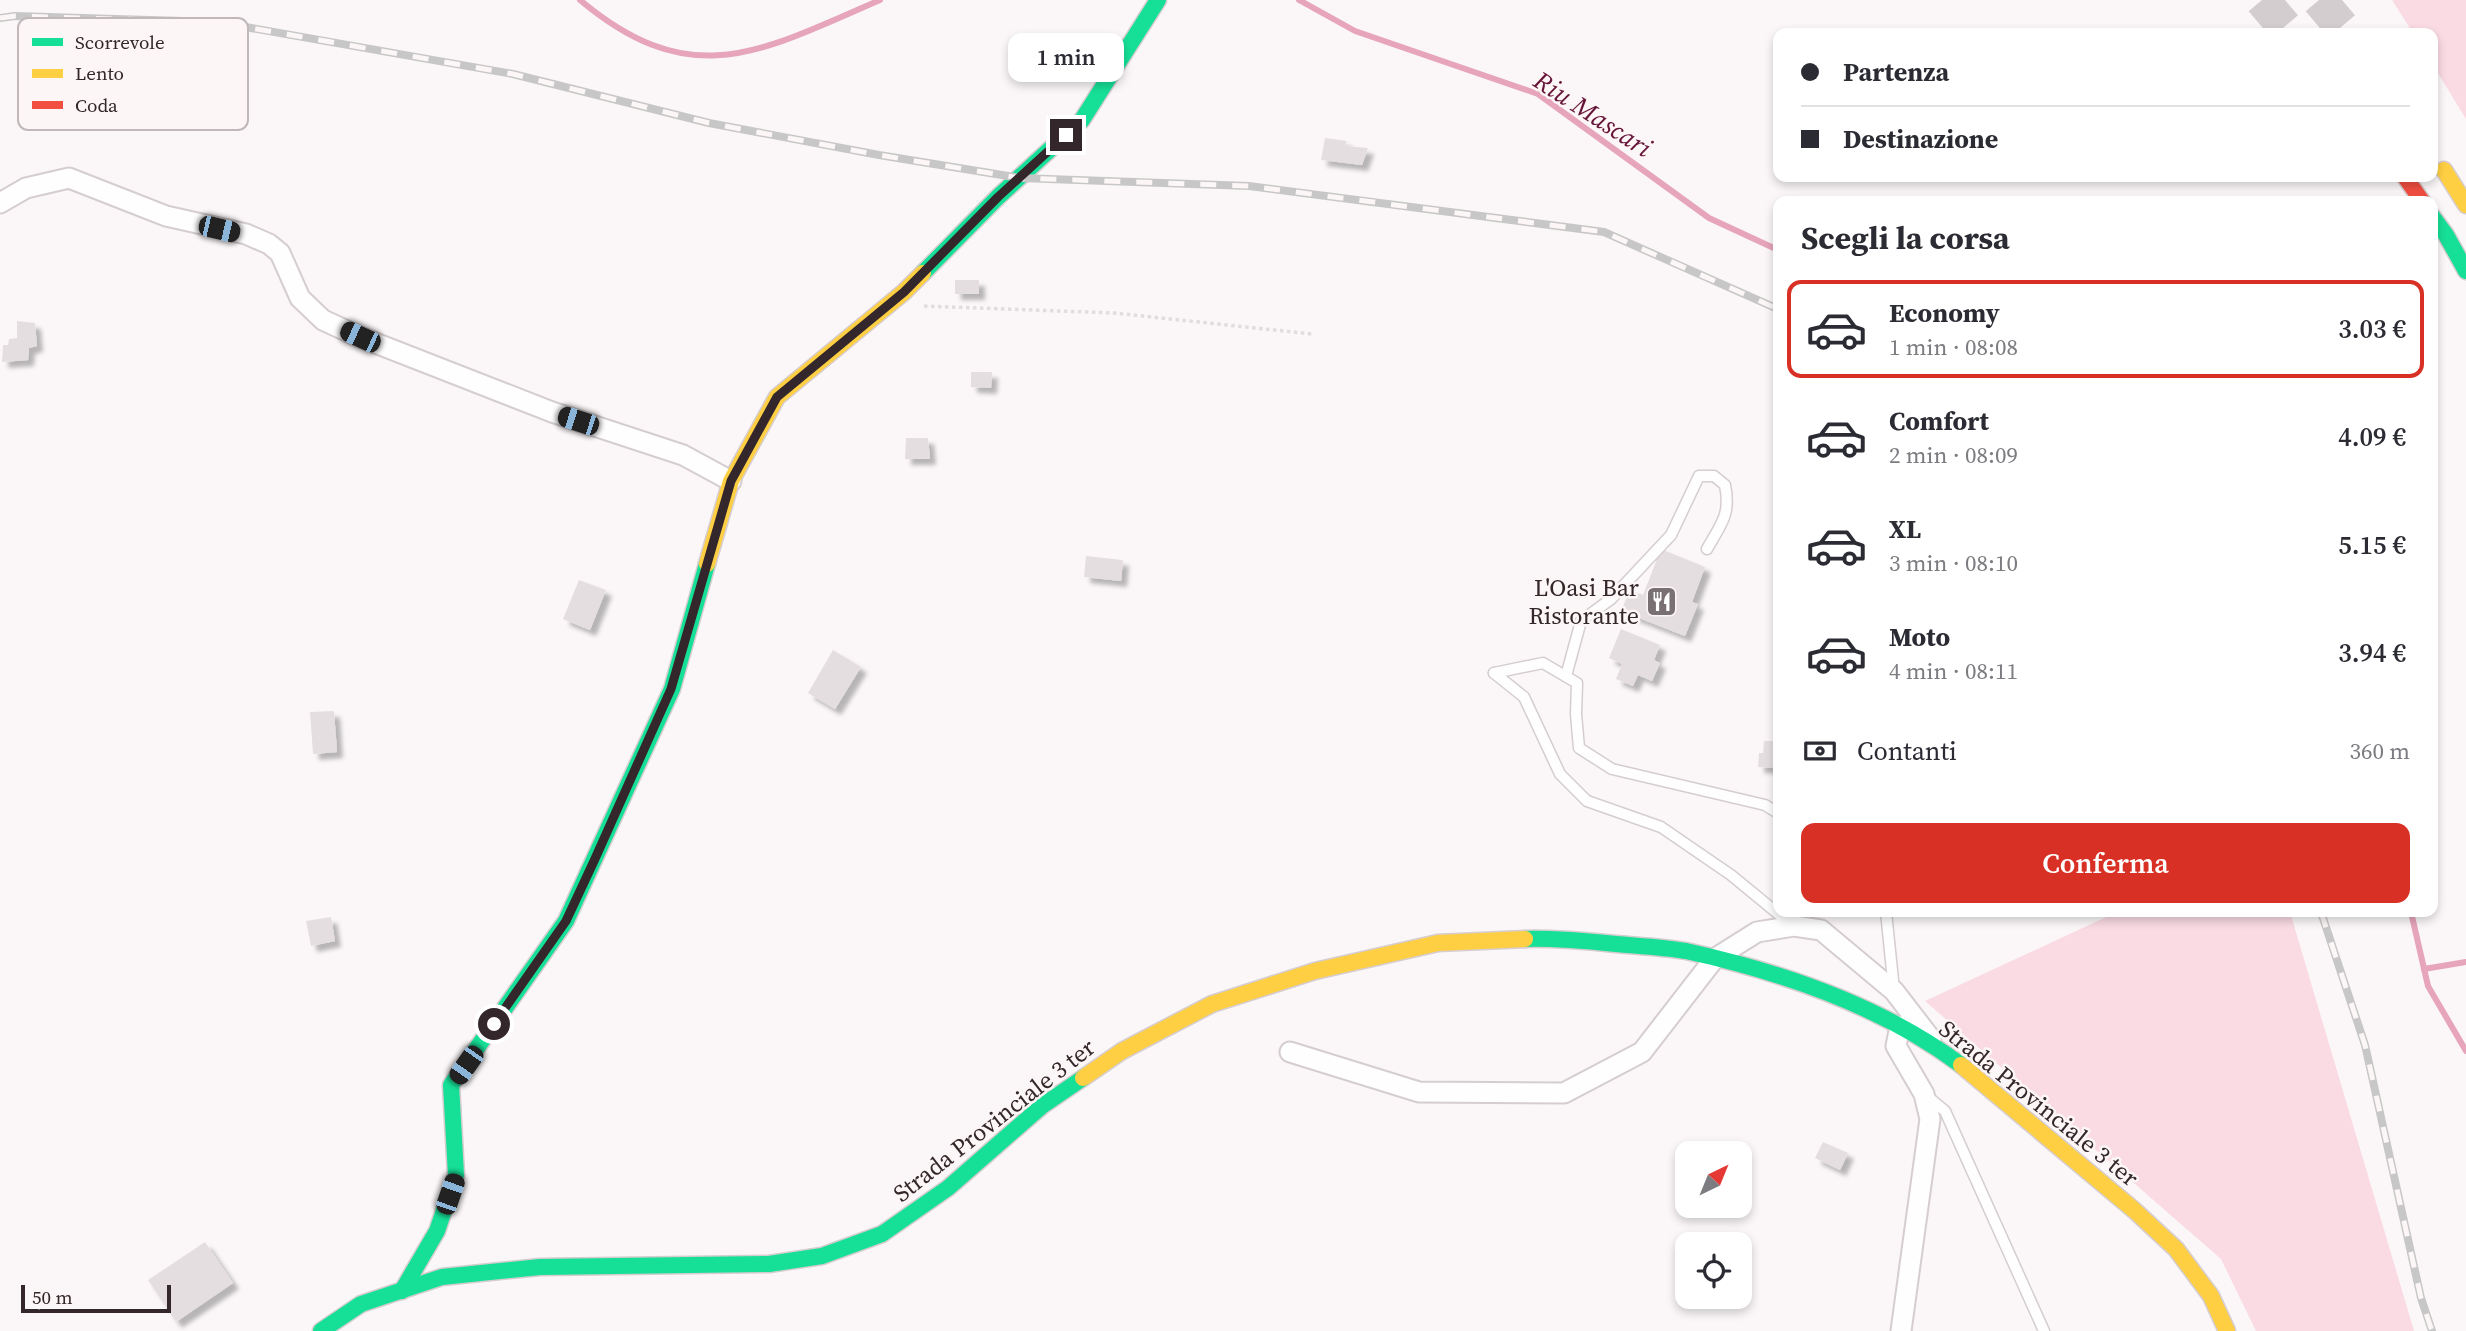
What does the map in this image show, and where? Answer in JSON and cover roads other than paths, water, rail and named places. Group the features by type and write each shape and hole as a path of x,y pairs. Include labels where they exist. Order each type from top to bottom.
{"main road":[{"path":"402,1291 438,1231 456,1175 451,1085 566,921 671,689 731,481 777,397 904,292 998,197 1082,120 1158,0"},
{"path":"2444,170 2466,205"},
{"path":"2438,224 2466,271"},
{"name":"Strada Provinciale 3 ter","path":"321,1331 361,1304 442,1278 540,1267 769,1265 822,1256 882,1234 948,1188 1042,1106 1122,1051 1212,1004 1315,971 1438,943 1556,939 1685,951 1793,980 1874,1012 1936,1046 2062,1148 2176,1249 2211,1296 2227,1331"}],"street":[{"path":"0,203 26,188 69,178 166,216 246,234 269,244 280,254 300,298 323,320 552,412 683,455 731,481"},
{"path":"1290,1052 1419,1092 1564,1093 1642,1052 1714,959 1757,932 1794,926 1821,930 1894,991 1936,1046"},
{"path":"1900,1026 1896,1046 1924,1094 1930,1119 1901,1331"}],"lane":[{"path":"1566,676 1581,621 1611,599 1671,535 1699,476 1714,476 1725,485 1729,504 1707,549"},
{"path":"1773,810 1765,805 1612,769 1579,748 1577,683 1544,663 1494,673 1524,696 1560,774 1587,801 1661,827 1731,875 1773,909"},
{"path":"1783,917 1794,926"},
{"path":"1887,917 1894,991"},
{"path":"1924,1094 1945,1111 2044,1331"}],"waterway":[{"name":"Riu Mascari","path":"580,0 620,29 658,47 693,55 728,54 763,47 799,35 880,0"},
{"name":"Riu Mascari","path":"1299,0 1355,31 1538,94 1709,218 1773,248"},
{"name":"Riu Mascari","path":"2412,917 2428,986 2466,1051"},
{"path":"2424,969 2466,962"}],"tunnel":[{"path":"2262,0 2286,28"},
{"path":"2319,0 2343,28"}],"railway":[{"path":"0,18 82,18"},
{"path":"248,27 513,74 709,123 1020,178 1249,186 1604,232 1773,307"},
{"path":"2323,917 2365,1045 2421,1298 2432,1331"}],"place":[{"name":"L'Oasi Bar Ristorante","path":"1662,601"}]}
